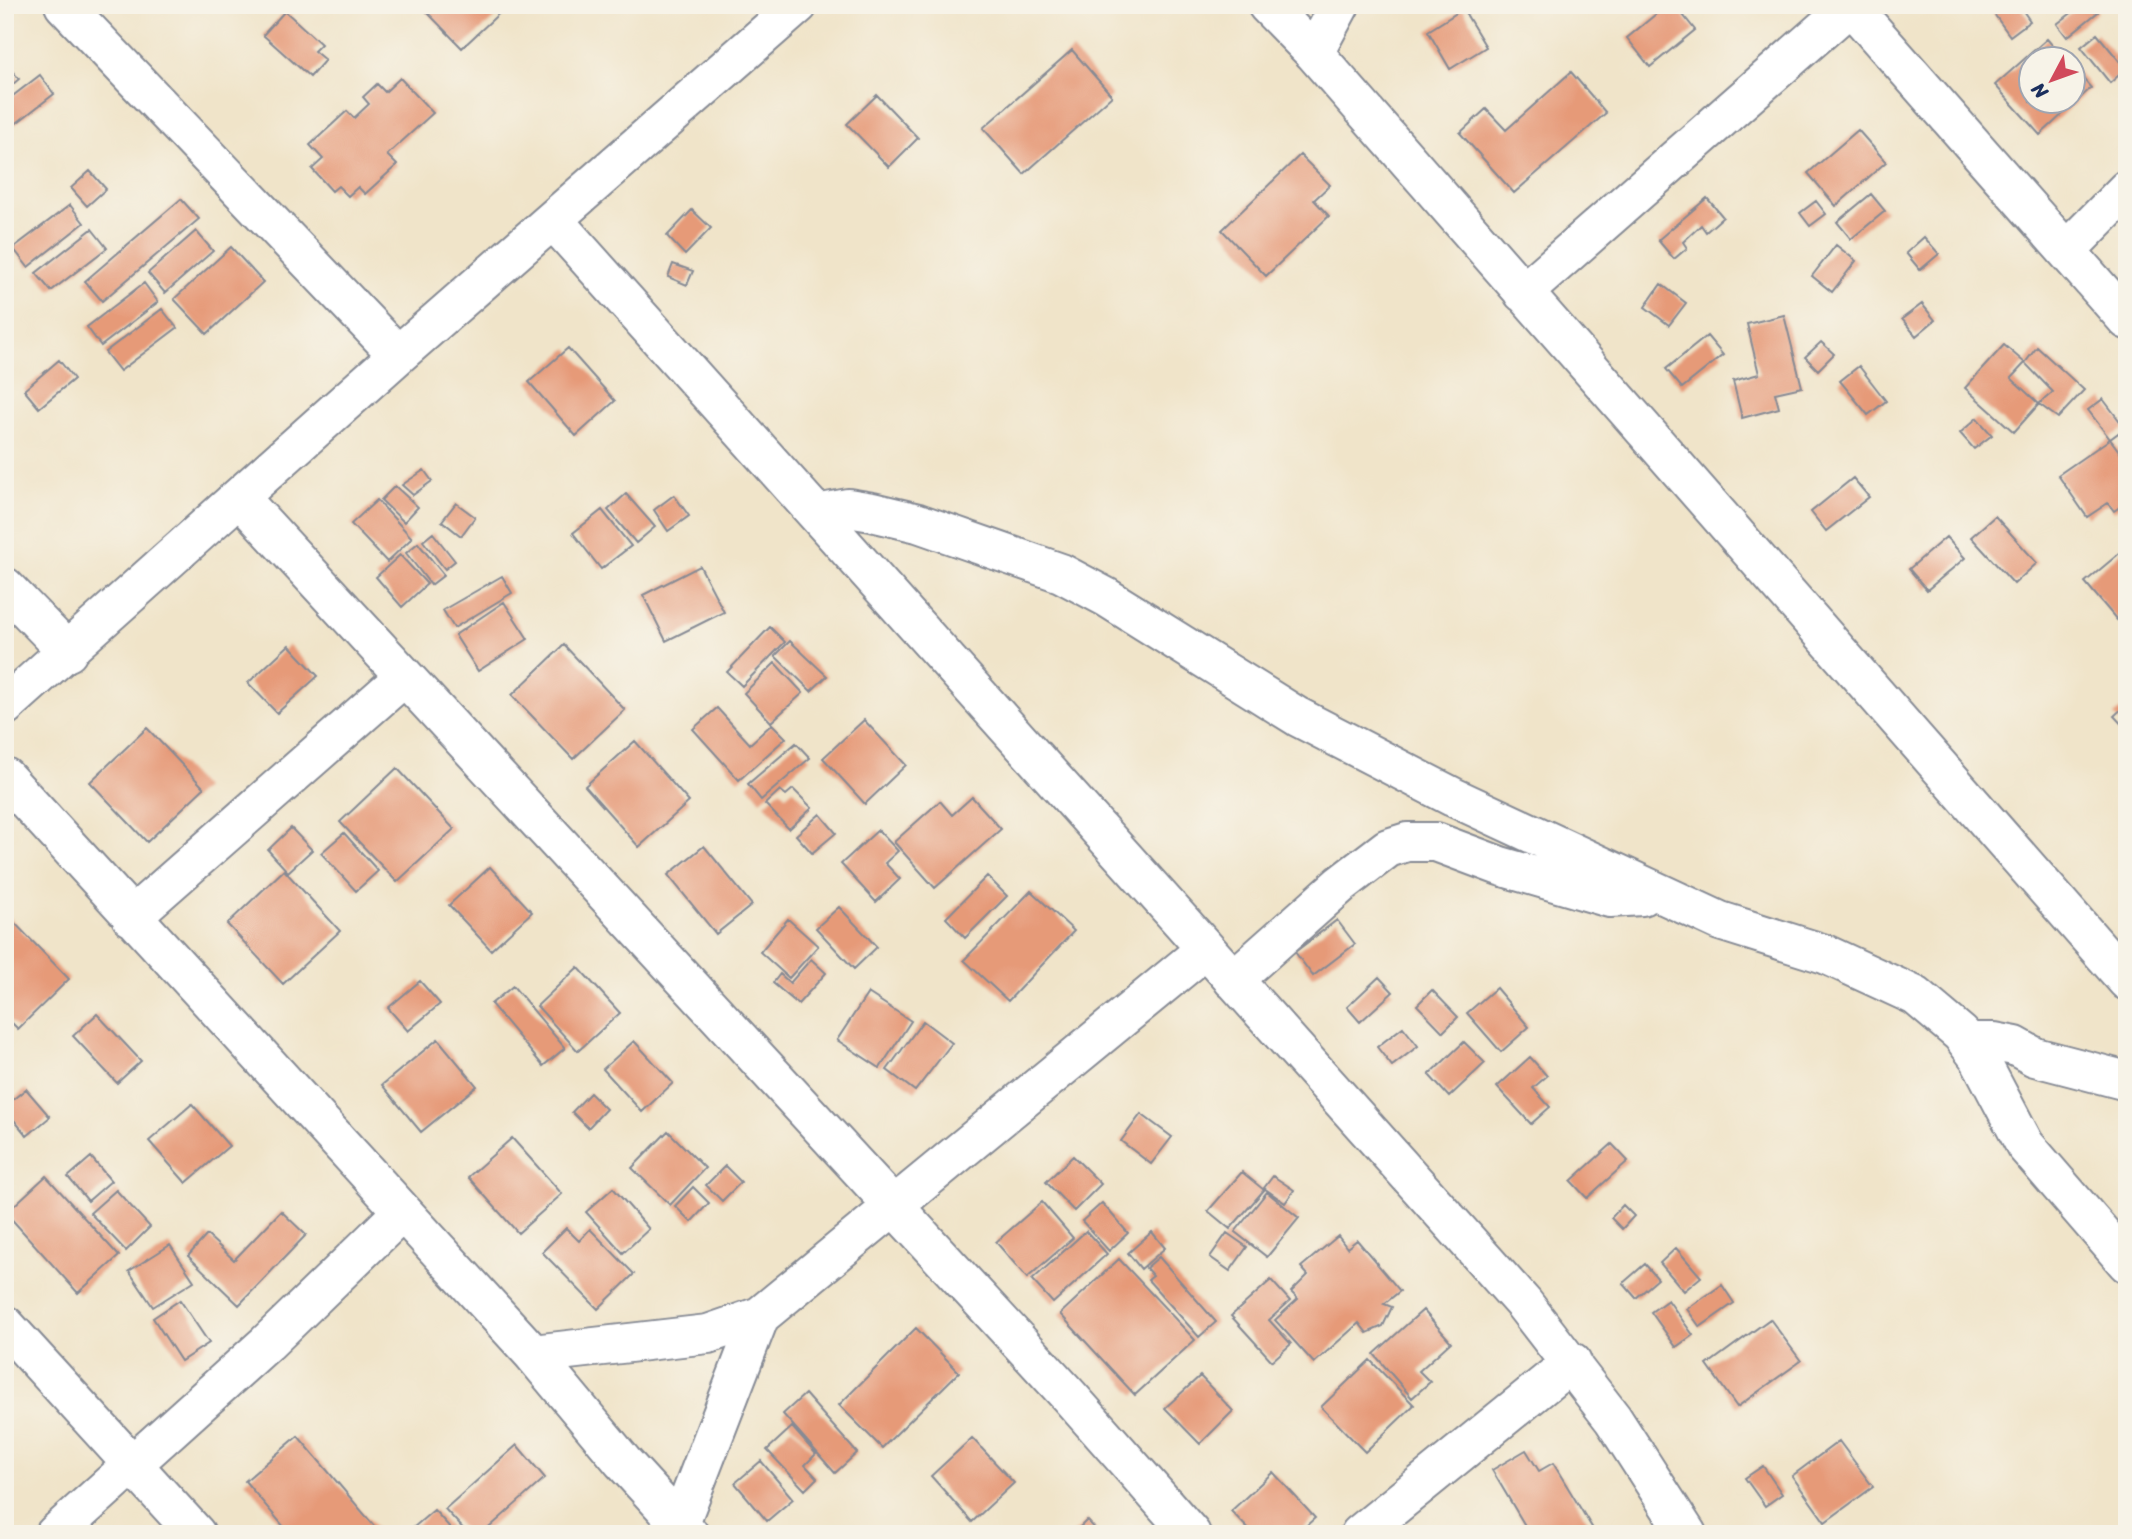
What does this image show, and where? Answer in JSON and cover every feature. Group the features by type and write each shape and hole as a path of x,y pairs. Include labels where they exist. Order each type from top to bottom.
{"street":[{"path":"64,5 398,355"},
{"path":"5,706 398,355 798,5"},
{"path":"1267,5 1314,53 2127,982"},
{"path":"1314,53 1340,5"},
{"path":"1523,293 1850,5 2127,320"},
{"path":"2067,250 2127,189"},
{"path":"554,221 1524,1304 1572,1362 1687,1534"},
{"path":"239,497 1070,1397 1191,1534"},
{"path":"817,514 848,508 918,523 1061,573 1106,597 1298,717 1453,797 1720,921 1825,954 1916,996 1967,1042 1979,1058 2025,1145 2127,1263"},
{"path":"5,587 68,652"},
{"path":"131,917 404,677"},
{"path":"5,778 533,1354 623,1462 685,1529 760,1317"},
{"path":"1233,980 1341,884 1388,848 1407,842 1436,842 1500,866 1610,898 1655,893"},
{"path":"533,1354 708,1334 760,1317 1206,949"},
{"path":"1967,1042 1994,1042 2015,1046 2035,1057 2127,1081"},
{"path":"55,1534 267,1343 402,1212"},
{"path":"5,1325 196,1534"},
{"path":"1360,1534 1572,1362"}],"building":[{"path":"508,5 462,48 422,7"},
{"path":"1667,5 1675,5 1695,30 1650,67 1627,38"},
{"path":"2019,5 2030,21 2010,36 1989,7"},
{"path":"2082,5 2092,5 2098,12 2067,37 2057,24"},
{"path":"1463,9 1486,47 1450,69 1428,31"},
{"path":"285,11 321,44 314,51 325,60 310,77 263,35"},
{"path":"2097,34 2126,69 2110,83 2086,53 2086,46 2082,46"},
{"path":"2047,39 2053,46 2039,46"},
{"path":"1072,50 1112,96 1024,174 983,128"},
{"path":"5,63 19,79 5,91"},
{"path":"2016,66 2016,108 1995,85"},
{"path":"1571,72 1606,113 1514,193 1460,133 1486,109 1506,130"},
{"path":"40,75 54,94 5,132 5,102"},
{"path":"400,78 433,113 387,155 397,165 365,194 358,187 348,196 338,186 332,191 312,169 323,159 310,145 347,111 354,118 369,104 363,97 377,84 385,92"},
{"path":"877,95 918,138 889,167 847,124"},
{"path":"2023,116 2061,116 2040,135"},
{"path":"1858,130 1886,162 1836,206 1808,173"},
{"path":"1300,155 1330,185 1314,200 1329,216 1266,276 1222,230"},
{"path":"90,171 106,189 87,206 71,188"},
{"path":"1871,194 1885,211 1851,239 1837,222"},
{"path":"1707,198 1723,217 1706,232 1701,225 1683,242 1687,248 1674,259 1658,240"},
{"path":"181,199 199,219 102,301 85,281"},
{"path":"1816,201 1826,214 1810,226 1800,213"},
{"path":"70,205 84,223 28,267 13,248"},
{"path":"692,210 711,228 685,255 667,236"},
{"path":"92,229 107,248 51,291 36,273"},
{"path":"196,231 213,251 165,293 148,273"},
{"path":"1924,237 1939,254 1920,270 1906,253"},
{"path":"1836,245 1856,261 1832,292 1812,276"},
{"path":"231,247 263,282 207,334 174,299"},
{"path":"673,264 693,271 687,285 668,277"},
{"path":"144,283 158,302 101,346 87,327"},
{"path":"1661,284 1686,303 1669,325 1645,307"},
{"path":"1922,304 1935,320 1916,336 1902,319"},
{"path":"162,309 177,328 120,371 105,352"},
{"path":"1784,315 1802,387 1775,393 1779,408 1742,418 1733,381 1759,374 1747,324"},
{"path":"1707,336 1723,355 1682,388 1666,369"},
{"path":"1821,342 1834,354 1818,370 1805,357"},
{"path":"2004,345 2025,363 2011,378 2039,404 2014,432 1965,388"},
{"path":"2037,347 2084,390 2058,418 2039,404 2053,392 2025,363"},
{"path":"568,348 615,401 576,436 529,382"},
{"path":"59,360 74,379 39,408 24,390"},
{"path":"1859,366 1886,401 1868,415 1840,381"},
{"path":"2103,399 2125,428 2110,439 2088,410"},
{"path":"1977,418 1992,435 1974,449 1960,433"},
{"path":"2110,439 2127,462 2127,502 2114,511 2108,503 2087,517 2058,475"},
{"path":"424,470 432,481 413,495 402,485"},
{"path":"1853,478 1869,497 1826,531 1811,512"},
{"path":"395,486 418,507 404,522 381,500"},
{"path":"626,494 655,527 636,543 608,510"},
{"path":"674,495 689,516 668,531 654,510"},
{"path":"377,500 412,538 387,562 351,524"},
{"path":"456,503 475,517 461,536 442,521"},
{"path":"602,510 631,546 601,569 573,533"},
{"path":"1995,516 2037,563 2014,584 1971,537"},
{"path":"433,533 455,561 445,569 423,541"},
{"path":"1946,537 1965,558 1927,590 1909,569"},
{"path":"418,543 444,575 431,585 406,553"},
{"path":"2127,547 2127,612 2117,620 2085,582"},
{"path":"400,555 427,584 402,607 376,577"},
{"path":"700,566 724,612 666,641 643,595"},
{"path":"502,576 512,593 454,628 443,610"},
{"path":"504,602 528,639 478,671 455,635"},
{"path":"770,627 785,642 742,686 727,672"},
{"path":"790,641 827,676 811,691 775,656"},
{"path":"289,645 318,676 277,713 248,683"},
{"path":"564,645 625,710 573,759 512,695"},
{"path":"775,663 803,693 771,722 744,693"},
{"path":"2127,704 2127,730 2114,716"},
{"path":"717,708 750,744 772,724 786,738 739,780 693,729"},
{"path":"864,720 906,765 865,804 823,758"},
{"path":"147,728 204,788 147,842 90,782"},
{"path":"635,741 689,802 639,847 585,786"},
{"path":"796,743 810,758 761,800 748,784"},
{"path":"397,768 454,829 397,882 340,822"},
{"path":"793,789 812,808 789,829 765,804 780,790 786,795"},
{"path":"972,797 1001,829 935,888 894,842 940,801 952,815"},
{"path":"820,814 836,833 812,853 796,835"},
{"path":"291,828 312,850 288,872 268,850"},
{"path":"878,830 898,851 885,863 900,879 876,902 841,864"},
{"path":"344,833 378,871 356,891 321,853"},
{"path":"704,846 752,905 716,934 668,875"},
{"path":"490,867 532,912 491,950 449,905"},
{"path":"284,870 340,931 283,984 227,924"},
{"path":"987,876 1007,896 965,938 946,918"},
{"path":"1031,891 1074,931 1008,1001 964,960"},
{"path":"839,907 877,947 854,969 816,928"},
{"path":"5,913 69,979 18,1029 5,1016"},
{"path":"788,919 818,946 789,978 760,952"},
{"path":"1337,920 1355,944 1313,976 1295,952"},
{"path":"811,959 826,973 798,1004 773,983 780,974 790,983"},
{"path":"578,967 620,1013 578,1051 537,1006"},
{"path":"1379,977 1393,992 1360,1022 1347,1007"},
{"path":"420,981 440,1004 408,1031 388,1008"},
{"path":"513,986 565,1048 543,1066 491,1004"},
{"path":"1496,988 1529,1027 1501,1052 1467,1013"},
{"path":"1432,990 1458,1017 1443,1032 1417,1005"},
{"path":"868,993 911,1021 880,1068 837,1040"},
{"path":"97,1014 141,1061 117,1083 73,1036"},
{"path":"923,1021 952,1043 915,1091 887,1070"},
{"path":"1403,1027 1418,1046 1392,1066 1377,1047"},
{"path":"438,1039 477,1086 421,1132 382,1085"},
{"path":"634,1041 673,1083 642,1112 603,1069"},
{"path":"1464,1042 1485,1063 1449,1097 1429,1075"},
{"path":"1530,1057 1547,1076 1533,1088 1550,1107 1531,1124 1497,1087"},
{"path":"26,1089 50,1117 27,1136 5,1109 5,1106"},
{"path":"590,1093 606,1109 588,1128 572,1112"},
{"path":"192,1104 229,1146 186,1183 149,1141"},
{"path":"1141,1114 1172,1137 1151,1164 1121,1141"},
{"path":"668,1131 705,1168 670,1205 632,1168"},
{"path":"512,1138 562,1194 518,1233 468,1177"},
{"path":"1612,1144 1628,1161 1587,1198 1571,1181"},
{"path":"1073,1156 1101,1184 1074,1211 1046,1182"},
{"path":"91,1157 111,1181 88,1201 68,1177"},
{"path":"725,1166 741,1182 722,1201 706,1185"},
{"path":"1242,1172 1264,1190 1230,1229 1208,1211"},
{"path":"46,1176 119,1256 78,1293 6,1213"},
{"path":"1273,1176 1294,1190 1285,1203 1264,1188"},
{"path":"693,1187 709,1203 691,1222 675,1206"},
{"path":"613,1188 649,1229 623,1253 586,1212"},
{"path":"116,1190 150,1227 126,1251 90,1213"},
{"path":"1267,1192 1299,1218 1267,1257 1235,1232"},
{"path":"1042,1202 1073,1238 1027,1278 996,1242"},
{"path":"1102,1203 1128,1233 1109,1251 1082,1221"},
{"path":"1623,1205 1634,1216 1622,1229 1611,1218"},
{"path":"281,1211 306,1235 239,1305 188,1256 207,1235 234,1260"},
{"path":"566,1228 579,1241 590,1229 634,1274 598,1309 542,1252"},
{"path":"1086,1231 1107,1254 1053,1303 1032,1280"},
{"path":"1152,1232 1165,1248 1141,1269 1128,1253"},
{"path":"1227,1233 1247,1247 1230,1271 1210,1257"},
{"path":"1338,1236 1347,1248 1357,1240 1400,1291 1384,1304 1392,1307 1383,1326 1367,1333 1359,1323 1314,1363 1275,1320 1298,1299 1291,1292 1308,1275 1301,1267"},
{"path":"170,1245 194,1281 153,1307 129,1271"},
{"path":"1676,1248 1701,1277 1684,1291 1660,1263"},
{"path":"1159,1257 1216,1322 1199,1337 1148,1280 1153,1276 1146,1268"},
{"path":"1119,1259 1195,1340 1135,1395 1060,1314"},
{"path":"1645,1264 1658,1279 1636,1298 1623,1283"},
{"path":"1271,1280 1290,1301 1269,1320 1291,1344 1272,1361 1231,1316"},
{"path":"1722,1285 1734,1303 1700,1327 1687,1309"},
{"path":"180,1300 209,1343 181,1361 153,1318"},
{"path":"1668,1300 1693,1335 1676,1347 1651,1312"},
{"path":"1423,1310 1451,1342 1419,1371 1430,1382 1412,1398 1374,1354"},
{"path":"1770,1319 1801,1361 1737,1407 1707,1365"},
{"path":"916,1328 959,1372 882,1448 839,1405"},
{"path":"1370,1360 1414,1405 1365,1452 1321,1407"},
{"path":"1200,1376 1233,1411 1200,1444 1165,1408"},
{"path":"805,1394 857,1453 835,1473 783,1414"},
{"path":"792,1427 816,1454 805,1465 817,1478 805,1490 767,1450"},
{"path":"298,1436 381,1534 290,1534 245,1481"},
{"path":"972,1438 1014,1483 972,1522 931,1476"},
{"path":"1839,1441 1873,1487 1825,1522 1792,1476"},
{"path":"517,1445 545,1478 482,1534 468,1534 445,1509"},
{"path":"1526,1450 1539,1471 1553,1463 1593,1529 1585,1534 1530,1534 1492,1470"},
{"path":"761,1461 793,1499 767,1521 735,1483"},
{"path":"1763,1466 1782,1494 1765,1506 1745,1478"},
{"path":"1273,1472 1315,1518 1297,1534 1253,1534 1231,1511"},
{"path":"434,1510 454,1532 452,1534 420,1534 414,1527"},
{"path":"1087,1520 1100,1534 1073,1534"}]}
